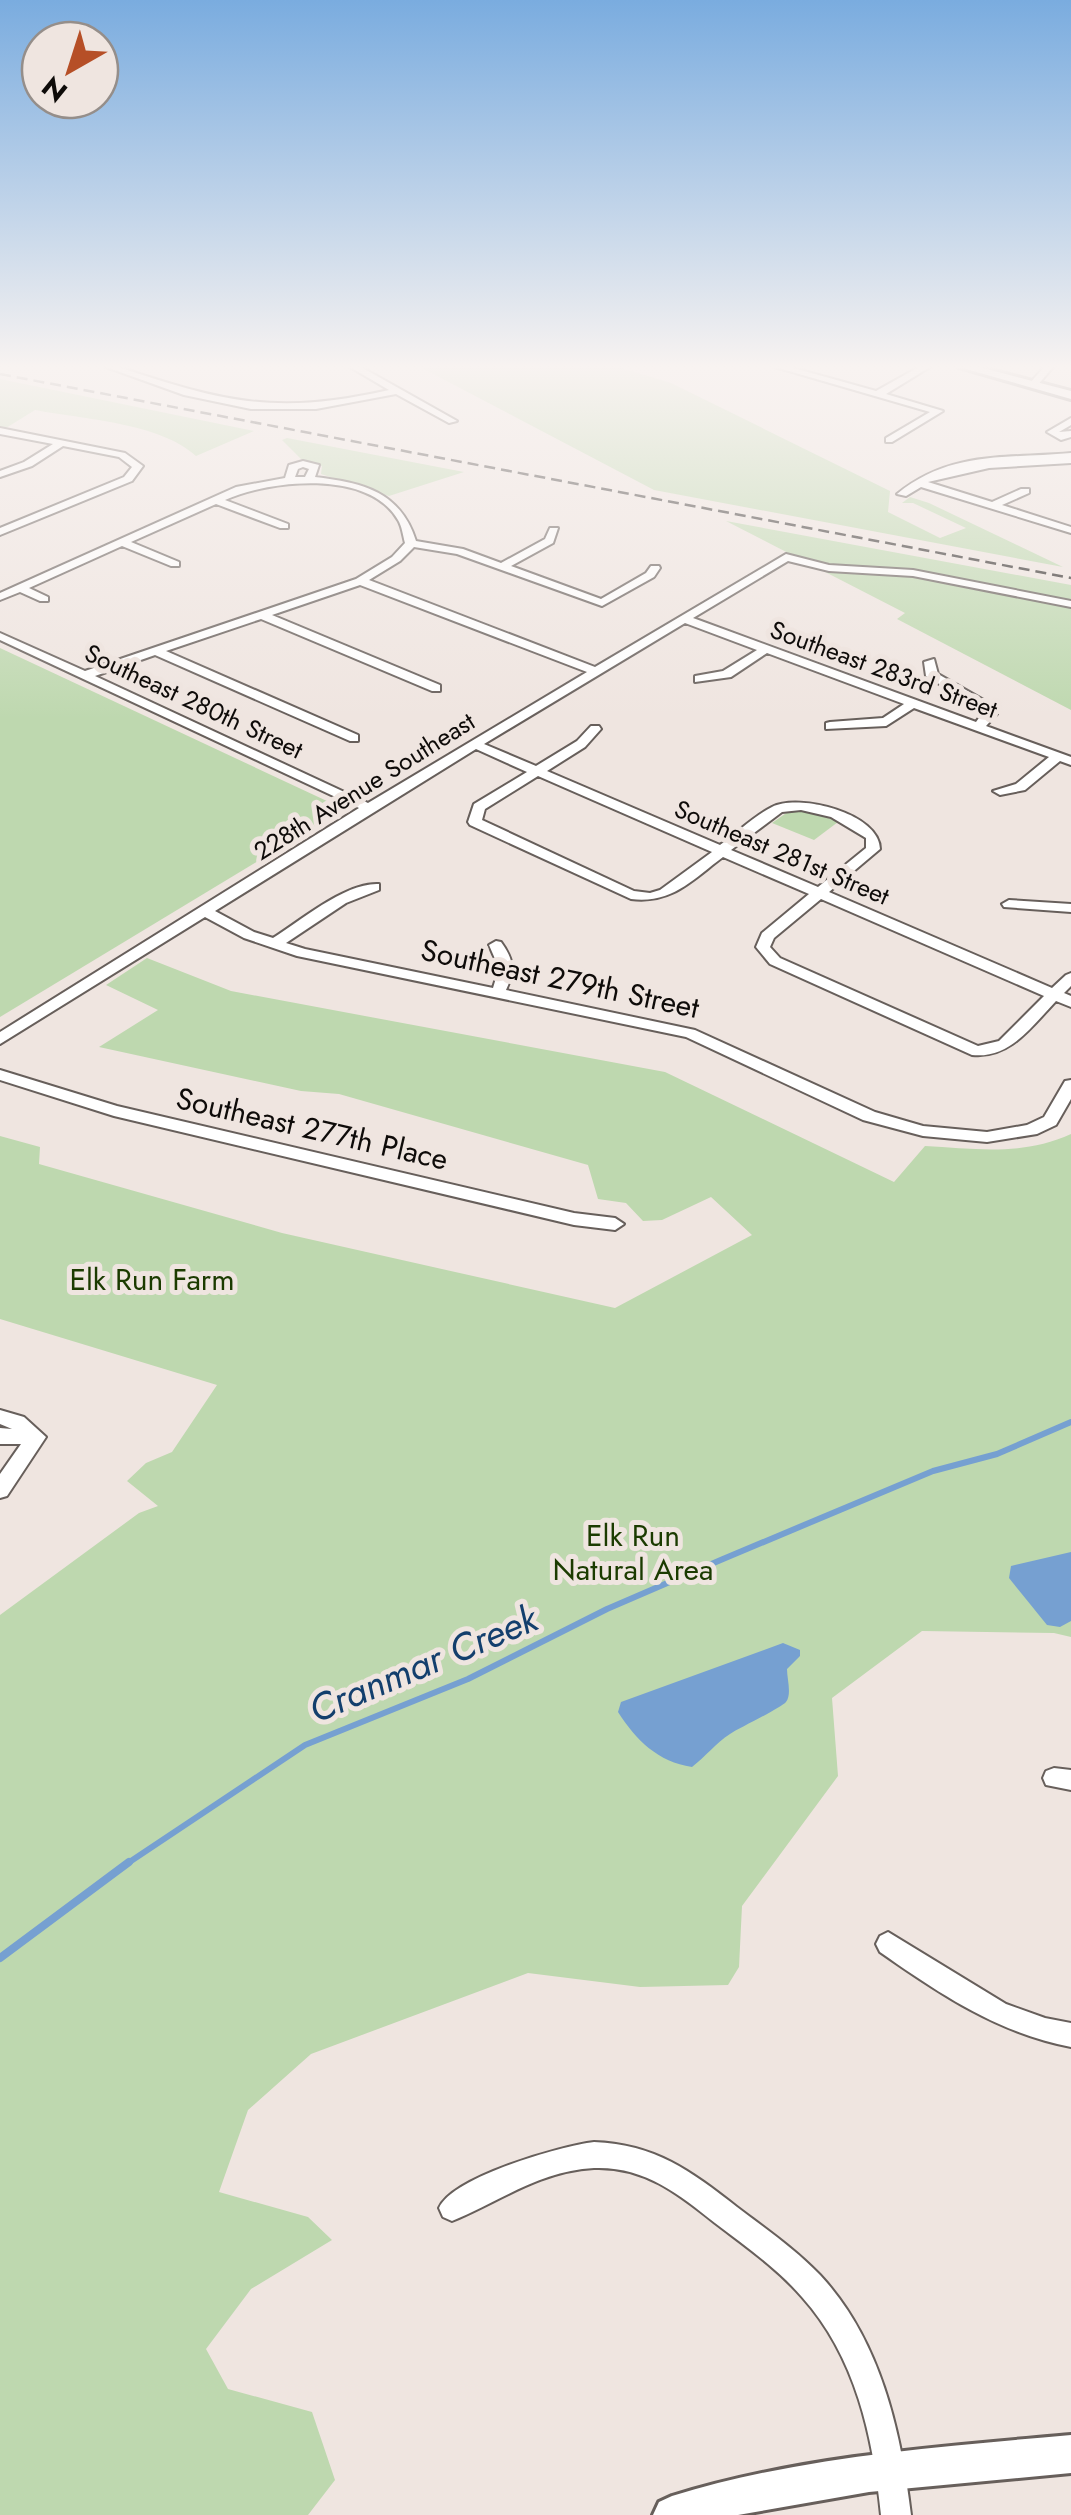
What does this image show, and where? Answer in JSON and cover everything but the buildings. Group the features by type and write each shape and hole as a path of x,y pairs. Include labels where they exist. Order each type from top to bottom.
{"street":[{"path":"0,532 115,484"},
{"path":"0,596 253,484"},
{"path":"85,675 360,581 396,560 411,543 409,526 391,505 341,484"},
{"path":"902,494 918,484"},
{"path":"929,484 1071,530"},
{"path":"994,506 1025,491"},
{"path":"216,500 284,526"},
{"path":"501,567 549,542 554,530"},
{"path":"122,542 175,564"},
{"path":"411,543 459,551 602,603 650,575 654,568"},
{"name":"228th Avenue Southeast","path":"0,1039 368,808 753,574 786,558 829,568 912,573 1071,604"},
{"path":"360,581 594,671"},
{"path":"19,588 44,599"},
{"path":"262,615 436,688"},
{"name":"Southeast 283rd Street","path":"682,618 1065,759"},
{"name":"Southeast 280th Street","path":"0,636 368,808"},
{"path":"700,679 727,674 766,649"},
{"path":"155,651 354,738"},
{"path":"930,662 932,676 990,709 991,714 978,728"},
{"path":"830,726 886,722 913,704"},
{"path":"595,729 581,744 479,807 474,816 479,826 631,895 650,897 665,893 778,809 796,805 814,808 862,827 873,838 870,855 768,936 763,947 775,961 968,1048 987,1050 1004,1045 1063,998 1071,978"},
{"name":"Southeast 281st Street","path":"474,744 1063,998"},
{"path":"1000,790 1020,787 1065,759"},
{"path":"272,945 341,900 374,888"},
{"path":"1009,904 1071,908"},
{"name":"Southeast 279th Street","path":"207,912 272,945 707,1039 894,1125 954,1136 1012,1135 1046,1124 1071,1086"},
{"path":"496,945 509,968 498,992"},
{"name":"Southeast 277th Place","path":"0,1076 114,1111 574,1219 615,1224"},
{"path":"0,1417 18,1422 36,1436"},
{"path":"0,1436 36,1436"},
{"path":"0,1490 36,1436"},
{"path":"888,1944 975,2003 1017,2022 1071,2036"},
{"path":"452,2208 545,2163 586,2155 648,2163 683,2180 791,2265 851,2342 872,2385 892,2471 896,2515"},
{"path":"672,2515 747,2495 892,2471 1071,2454"}],"green space":[{"path":"353,484 425,484 389,496"},
{"path":"643,484 877,484 890,491 888,512 940,538 966,528 913,503 902,503 910,497 929,503 1063,567 654,490"},
{"path":"726,521 1071,585 1071,710 897,619 905,613"},
{"path":"0,648 344,809 0,1017"},
{"path":"792,809 811,811 838,822 814,840 772,823"},
{"path":"147,958 231,991 665,1072 894,1182 925,1146 1017,1148 1071,1134 1071,1637 1054,1633 922,1631 832,1698 838,1776 742,1906 739,1967 728,1985 640,1987 528,1973 311,2054 248,2110 219,2192 308,2217 332,2240 251,2289 206,2349 228,2389 312,2412 335,2480 308,2515 0,2515 0,1615 139,1513 158,1506 127,1481 146,1463 172,1452 217,1385 0,1319 0,1136 40,1147 39,1164 282,1233 615,1308 752,1235 711,1197 662,1220 643,1221 626,1203 598,1199 588,1165 339,1094 301,1091 99,1047 158,1010 106,985"}],"water":[{"path":"1071,1552 1071,1621 1060,1627 1047,1625 1009,1578 1011,1566"},
{"path":"783,1643 800,1650 800,1656 787,1669 786,1702 730,1734 692,1767 649,1748 618,1712 621,1702"}],"waterway":[{"name":"Cranmar Creek","path":"125,1865 305,1745 468,1679 607,1609 723,1559 933,1471 997,1454 1071,1422"},
{"name":"Cranmar Creek","path":"0,1958 129,1862"}],"railway":[{"path":"579,484 1071,578"}],"park label":[{"name":"Elk Run Farm","path":"152,1280"},
{"name":"Elk Run Natural Area","path":"633,1553"}]}
